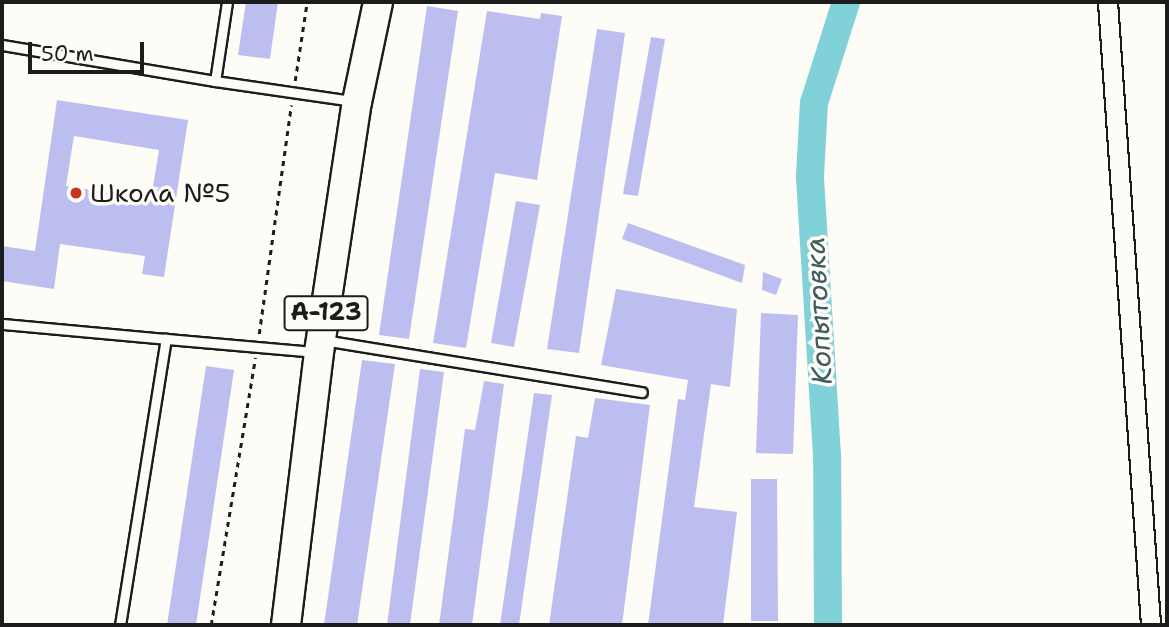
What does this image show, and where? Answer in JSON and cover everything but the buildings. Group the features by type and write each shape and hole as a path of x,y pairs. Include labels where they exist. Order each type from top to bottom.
{"main road":[{"name":"А-123","path":"286,625 321,346 357,102 378,2"}],"street":[{"path":"1108,2 1151,625"}],"lane":[{"path":"215,81 227,2"},
{"path":"2,45 357,102"},
{"path":"2,324 257,347 321,346 642,392"},
{"path":"120,625 166,339"}],"path":[{"path":"211,625 257,347 307,2"}],"waterway":[{"name":"Копытовка","path":"828,625 827,456 810,176 814,103 846,2"}],"place":[{"name":"Школа №5","path":"76,193"}]}
